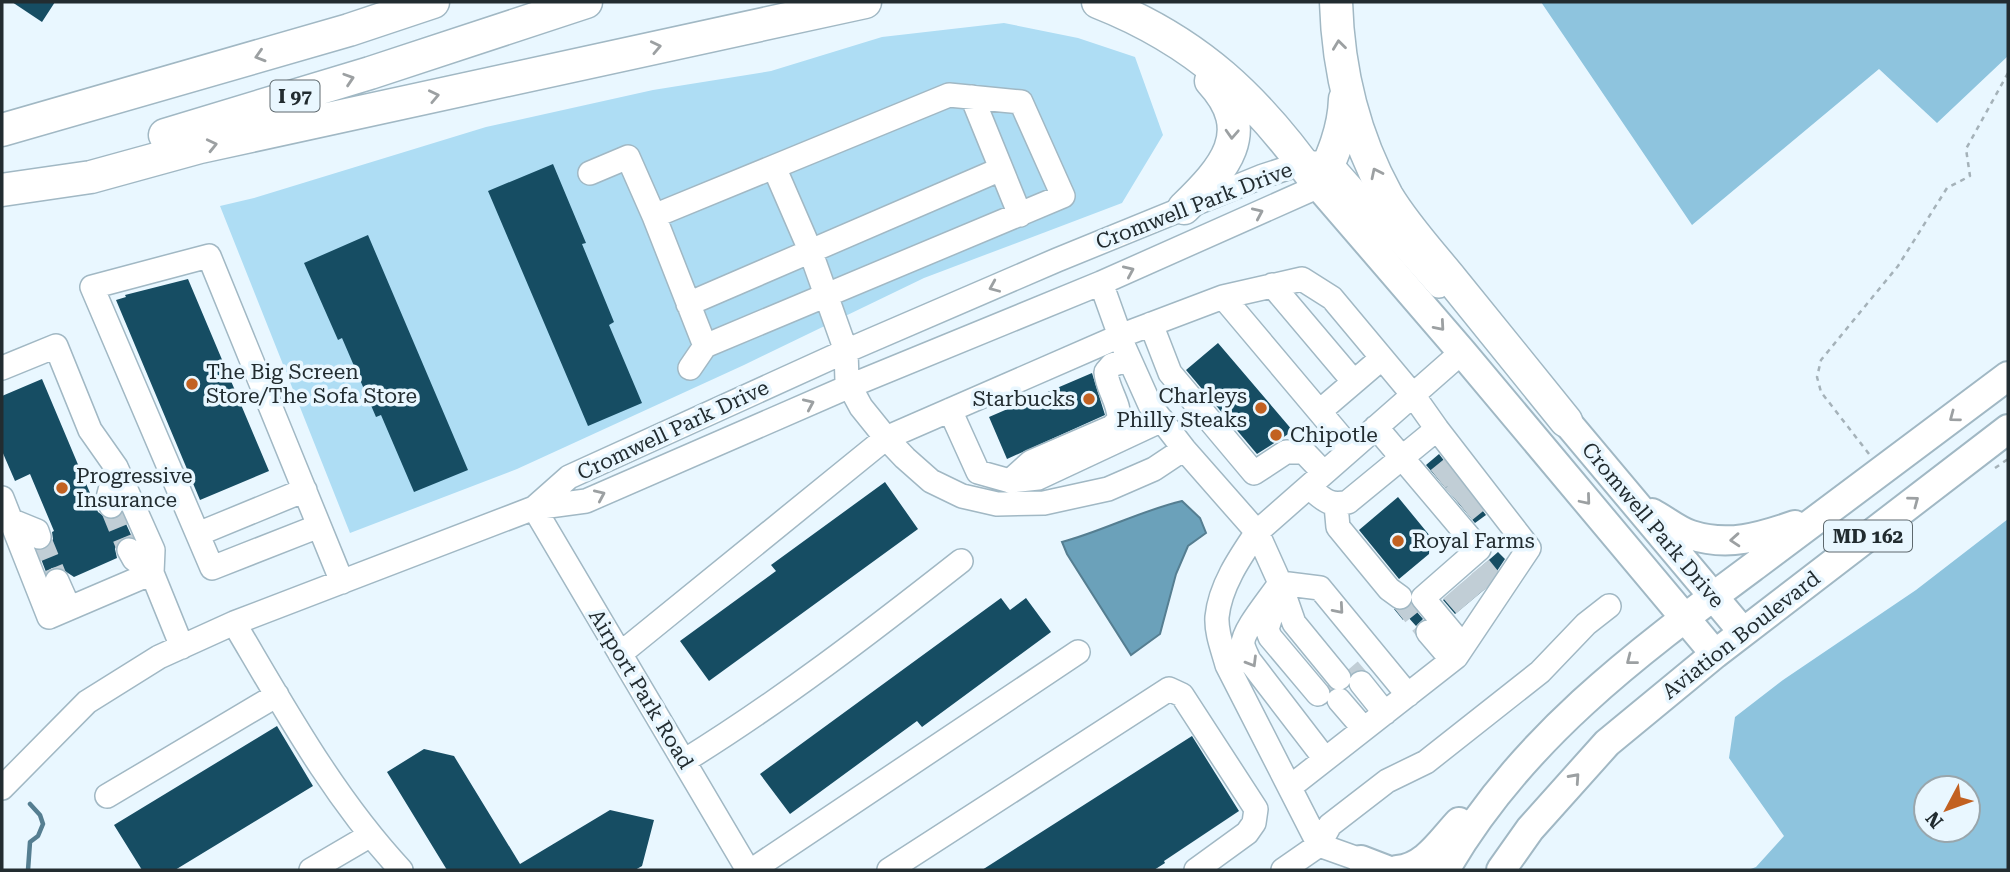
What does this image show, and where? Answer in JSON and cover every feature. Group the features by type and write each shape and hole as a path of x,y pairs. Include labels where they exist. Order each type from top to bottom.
{"highway":[{"path":"349,30 418,2"},
{"name":"I 97","path":"2,130 349,30 433,2"},
{"name":"I 97","path":"2,181 241,113 586,2"},
{"path":"2,190 91,177 200,147 865,2"},
{"path":"1098,2 1136,17 1209,63 1317,171 1344,120 1345,87"},
{"path":"1336,2 1337,39 1345,87 1356,125 1388,197 1566,421"},
{"path":"1173,38 1220,90 1229,106 1233,122 1231,146 1221,169 1184,208"}],"main road":[{"name":"Cromwell Park Drive","path":"1317,171 1462,352 1715,654"},
{"name":"MD 162","path":"1444,870 1493,797 1536,747 1596,688 1713,596 2008,376"},
{"name":"Cromwell Park Drive","path":"1566,421 1743,632"},
{"name":"Aviation Boulevard","path":"1501,870 1530,829 1607,743 1743,632 2008,429"},
{"path":"1634,502 1689,535 1718,541 1740,541 1765,536 1824,514"},
{"path":"1397,870 1418,864 1431,854 1485,793 1536,747"}],"street":[{"path":"654,216 949,95 1021,102 1063,196 705,346 690,368"},
{"path":"972,97 1020,215"},
{"path":"590,173 628,157 705,346"},
{"path":"774,167 810,250 846,351 847,381 861,407 886,438 932,481 962,496 997,505 1044,503 1108,489 1154,470 1184,449"},
{"path":"688,304 1001,169"},
{"name":"Cromwell Park Drive","path":"2,788 87,702 159,657 234,623 534,508 586,501 850,386 1101,283 1317,171"},
{"name":"Cromwell Park Drive","path":"534,508 569,477 846,351 1263,176 1317,171 1403,248 1566,421"},
{"path":"319,526 212,568 92,286 209,256 342,582"},
{"path":"620,654 886,438 1120,336 1223,296 1302,279 1332,298 1413,395 1437,429 1459,490 1473,584"},
{"path":"1101,283 1129,359 1150,405 1184,449 1257,532 1280,583 1339,689 1369,725"},
{"path":"1272,285 1354,382"},
{"path":"1223,296 1351,449"},
{"path":"1151,324 1170,373 1254,473 1286,452 1304,452 1325,500 1336,505 1348,502 1437,429"},
{"path":"2,368 56,346 90,430 116,467 153,550 152,573 183,647"},
{"path":"1372,867 1320,845 1233,680 1220,641 1217,617 1234,566 1257,532 1462,352"},
{"path":"1320,411 1382,358"},
{"path":"1010,481 1031,462 1112,427 1119,420 1106,372 1112,365 1129,359"},
{"path":"950,410 978,472 1010,481 1038,478 1161,420"},
{"path":"1376,427 1401,458 1459,490 1510,524 1529,548 1473,584 1423,598 1458,653"},
{"path":"111,506 108,498 116,467"},
{"path":"962,496 978,472"},
{"path":"198,534 305,490"},
{"path":"2,498 49,617 152,573"},
{"path":"1336,505 1338,527 1389,589 1400,597"},
{"name":"Airport Park Road","path":"534,508 750,870"},
{"path":"10,520 37,531 39,537"},
{"path":"1290,787 1458,653 1473,584 1510,524"},
{"path":"129,550 134,559 152,573"},
{"path":"684,761 730,733 860,640 961,561"},
{"path":"57,581 69,608"},
{"path":"1280,583 1267,629 1270,637 1339,689 1369,725"},
{"path":"1280,583 1320,588 1408,695"},
{"path":"1280,583 1262,611 1246,629 1243,643 1249,660 1325,759"},
{"path":"1283,870 1320,845 1330,825 1387,781 1426,762 1540,672 1586,624 1609,606"},
{"path":"234,623 326,776 369,836 401,870"},
{"path":"1428,632 1458,653"},
{"path":"750,870 1078,652"},
{"path":"889,870 1169,690 1182,695 1256,809 1254,823 1247,833 1196,870"},
{"path":"107,796 277,695"},
{"path":"312,870 369,836"}],"path":[{"path":"1882,471 1821,392 1817,376 1821,360 1831,344 1898,266 1947,188 1970,176 1966,149 1988,114 2008,73"}],"shaded area":[{"path":"1541,2 2008,2 2008,56 1937,123 1879,69 1692,225"},
{"path":"1004,23 1078,38 1135,57 1163,135 1122,203 924,278 744,365 517,469 350,533 220,206 486,127 653,90 771,71 882,37"},
{"path":"1182,501 1200,518 1206,533 1188,546 1176,574 1160,634 1131,655 1062,542"},
{"path":"2008,519 2008,870 1748,870 1756,867 1784,836 1729,758 1735,717 1783,680 1916,590"}],"building":[{"path":"12,2 55,2 42,22"},
{"path":"553,164 586,243 582,244 614,322 609,325 642,403 588,426 488,191"},
{"path":"368,235 468,470 414,492 381,415 376,417 342,338 338,340 304,263"},
{"name":"The Big Screen Store/The Sofa Store","path":"188,279 269,471 200,500 116,300 126,297 125,295"},
{"path":"1218,343 1293,431 1257,454 1186,370"},
{"path":"1092,373 1105,415 1007,459 989,417"},
{"name":"Progressive Insurance","path":"42,379 98,512 109,520 122,515 132,537 117,542 117,558 74,577 59,567 46,572 38,551 50,546 54,531 30,474 15,481 2,451 2,396"},
{"name":"Royal Farms","path":"1439,454 1486,515 1475,523 1426,465"},
{"path":"885,482 918,529 709,681 680,641 776,571 771,565"},
{"name":"Royal Farms","path":"1398,497 1430,536 1429,554 1399,579 1359,530"},
{"name":"Royal Farms","path":"1498,552 1505,559 1485,589 1455,614 1443,600"},
{"path":"1001,598 1010,610 1026,598 1051,632 922,727 917,721 790,814 760,774"},
{"path":"1411,605 1423,619 1416,626 1407,616 1403,620 1394,609 1405,610"},
{"path":"277,726 313,786 175,870 142,870 114,825"},
{"path":"1192,736 1239,811 1164,861 1165,863 1154,870 982,870"},
{"path":"424,749 454,756 520,864 610,810 654,820 642,866 635,870 447,870 387,772"}],"waterway":[{"path":"28,870 30,842 38,836 43,824 40,815 30,804"}],"tunnel":[{"path":"1438,479 1454,466"},
{"path":"1453,497 1468,483"},
{"path":"1465,511 1481,498"},
{"path":"111,506 129,550"},
{"path":"39,537 57,581"},
{"path":"1480,567 1493,583"},
{"path":"1465,580 1478,595"},
{"path":"1452,591 1465,606"},
{"path":"1400,597 1428,632"},
{"path":"1349,669 1361,683"},
{"path":"1327,686 1339,700"}],"place":[{"name":"The Big Screen Store/The Sofa Store","path":"192,384"},
{"name":"Starbucks","path":"1089,399"},
{"name":"Charleys Philly Steaks","path":"1261,408"},
{"name":"Chipotle","path":"1276,435"},
{"name":"Progressive Insurance","path":"62,488"},
{"name":"Royal Farms","path":"1398,541"}]}
